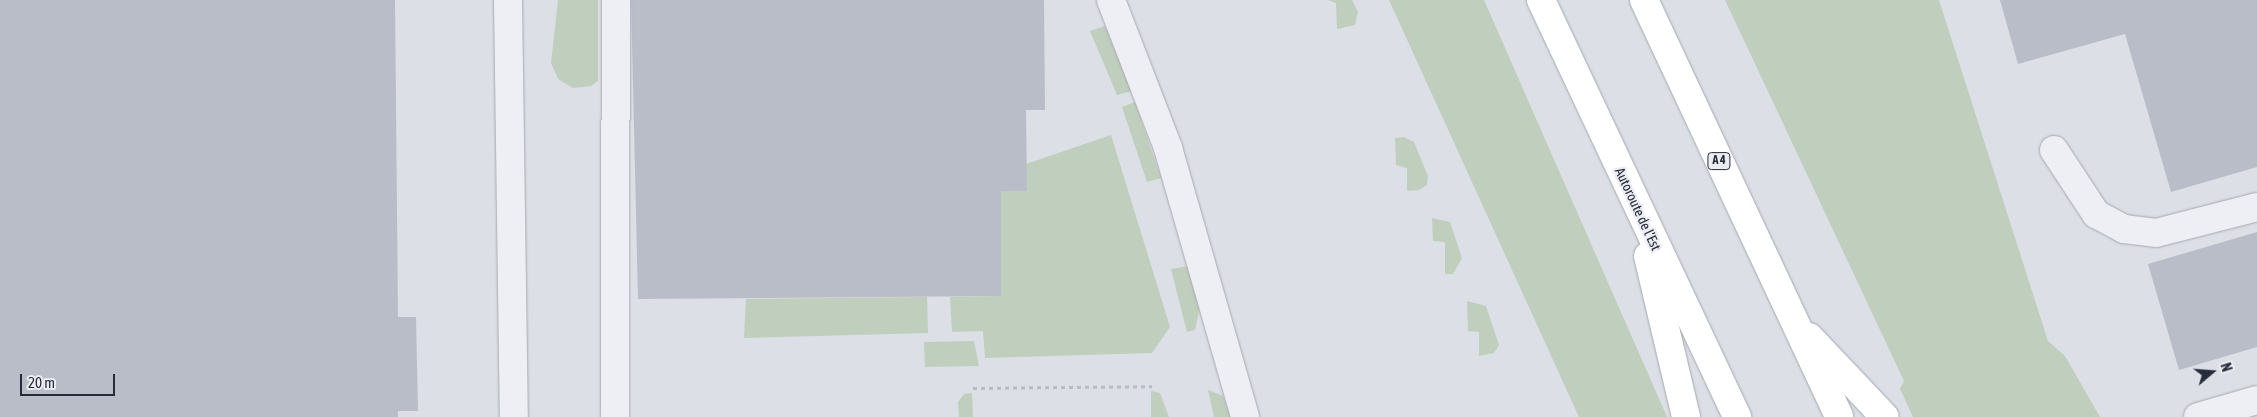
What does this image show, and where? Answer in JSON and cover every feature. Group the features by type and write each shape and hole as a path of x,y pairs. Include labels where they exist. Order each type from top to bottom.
{"highway":[{"name":"Autoroute de l’Est","path":"1541,0 1635,204 1737,417"},
{"name":"A 4","path":"1644,0 1838,417"},
{"path":"1635,204 1686,417"},
{"path":"1794,323 1886,417"}],"street":[{"path":"508,0 514,417"},
{"path":"615,417 616,0"},
{"path":"1111,0 1168,148 1245,417"},
{"path":"2054,150 2096,214 2124,229 2156,233 2257,206"},
{"path":"2198,417 2257,400"}],"path":[{"path":"973,388 1152,386"}],"green space":[{"path":"558,0 598,0 598,81 591,86 573,88 558,79 551,63"},
{"path":"1328,0 1352,0 1358,12 1355,25 1337,29 1336,3"},
{"path":"1389,0 1484,0 1667,417 1579,417"},
{"path":"1725,0 1939,0 2048,341 2065,356 2100,417 1913,417 1900,389 1904,381"},
{"path":"1105,26 1132,91 1117,95 1090,31"},
{"path":"1135,102 1161,178 1147,182 1122,107"},
{"path":"1111,135 1170,327 1152,353 985,358 983,331 952,332 950,297 1001,296 1001,191 1027,191 1026,164"},
{"path":"1404,137 1414,142 1428,176 1427,185 1419,190 1407,191 1407,168 1396,165 1395,138"},
{"path":"1432,218 1450,222 1462,258 1453,274 1445,274 1445,242 1433,241"},
{"path":"1189,266 1200,307 1195,330 1187,332 1171,269"},
{"path":"927,297 928,333 744,338 746,299"},
{"path":"1467,301 1486,306 1499,345 1494,353 1479,356 1479,332 1468,331"},
{"path":"974,341 979,366 925,367 924,342"},
{"path":"1208,390 1223,396 1231,417 1214,417"},
{"path":"1151,391 1160,393 1169,417 1151,417"},
{"path":"972,393 973,417 959,417 958,402 964,394"}],"building":[{"path":"0,0 395,0 398,317 416,317 418,411 398,411 398,417 0,417"},
{"path":"631,0 1044,0 1045,110 1026,110 1027,191 1001,191 1001,296 638,299"},
{"path":"2000,0 2257,0 2257,167 2171,192 2125,34 2018,64"},
{"path":"2257,232 2257,347 2179,370 2148,264"}]}
